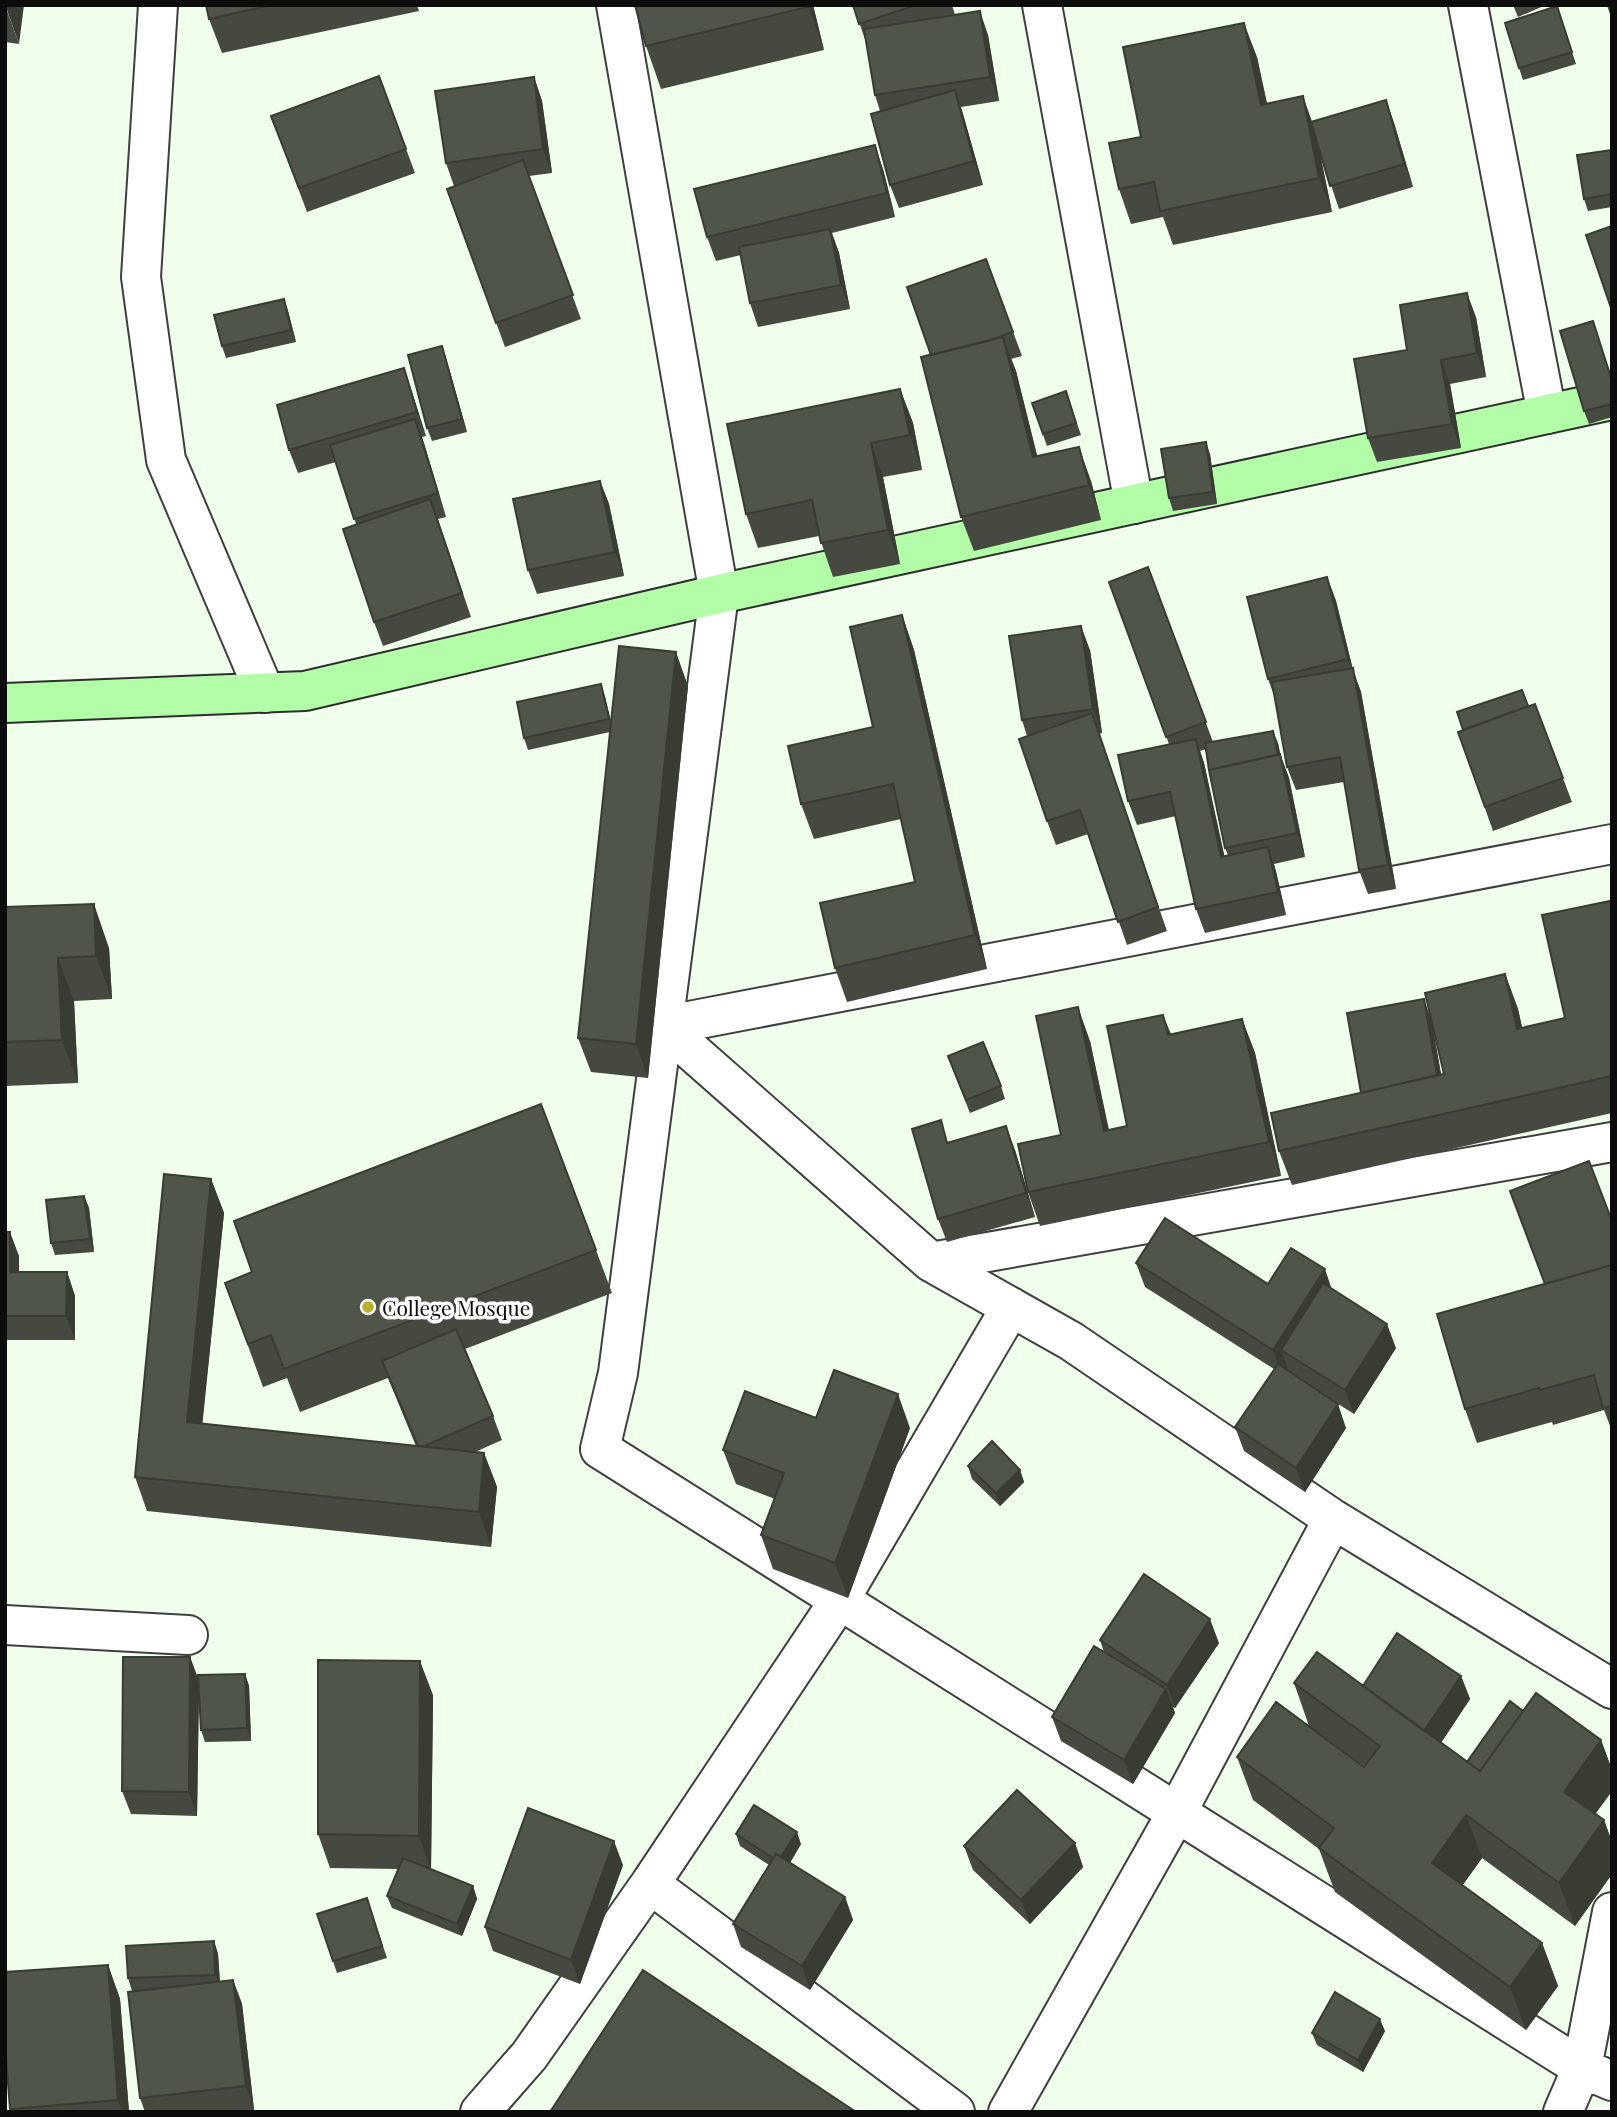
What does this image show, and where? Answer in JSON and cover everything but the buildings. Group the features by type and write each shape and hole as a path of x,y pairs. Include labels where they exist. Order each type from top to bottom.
{"street":[{"path":"158,5 141,277 166,460 265,693"},
{"path":"616,5 719,594 618,1373 600,1449 1176,1814 1597,2075"},
{"path":"1042,5 1134,504"},
{"path":"1468,5 1547,414"},
{"path":"5,703 305,691 719,594 1612,400"},
{"path":"663,1026 1612,844"},
{"path":"663,1026 931,1262 1071,1341 1333,1518 1612,1689"},
{"path":"931,1262 1612,1142"},
{"path":"481,2112 528,2056 650,1884 839,1601 1011,1307"},
{"path":"1008,2112 1176,1814 1333,1518"},
{"path":"5,1625 188,1635"},
{"path":"650,1884 955,2112"},
{"path":"1563,2112 1597,2075 1612,1912"}],"place":[{"name":"College Mosque","path":"368,1307"}]}
